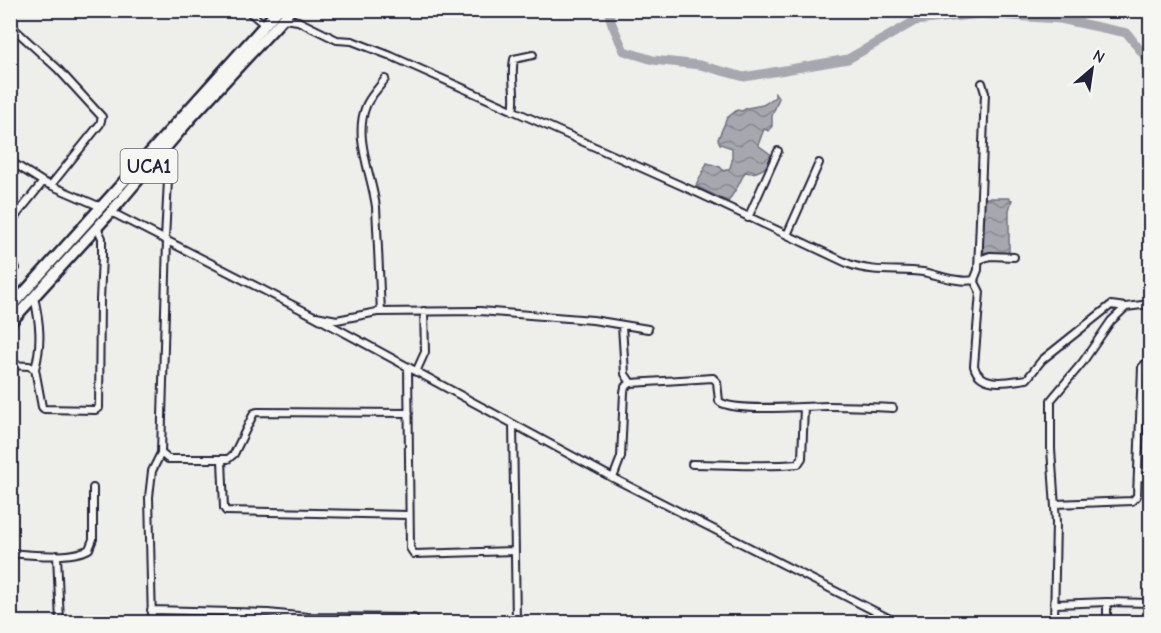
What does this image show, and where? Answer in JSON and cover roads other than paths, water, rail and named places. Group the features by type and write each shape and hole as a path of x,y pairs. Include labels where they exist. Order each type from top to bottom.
{"main road":[{"name":"UCA1","path":"10,308 265,26 291,10"},
{"name":"UCA1","path":"10,323 111,212 280,15"}],"street":[{"path":"247,10 265,26"},
{"path":"280,15 337,40 352,40 364,45 859,268 872,271 922,272 957,280 974,280"},
{"path":"10,25 58,69 102,117 100,124 51,186"},
{"path":"513,111 516,100 512,86 514,59 533,55"},
{"path":"381,312 374,190 361,141 363,117 367,104 385,79"},
{"path":"974,280 977,277 979,260 985,93 982,83"},
{"path":"748,218 778,151"},
{"path":"152,622 149,498 152,471 161,453 168,180 158,155"},
{"path":"10,161 43,182 101,207"},
{"path":"787,235 819,163"},
{"path":"10,223 43,182"},
{"path":"111,212 312,315 613,478 883,620 896,622"},
{"path":"34,297 41,328 40,353 35,369 42,407 44,409 95,410 99,408 102,238 97,227"},
{"path":"979,260 990,256 1014,257"},
{"path":"10,274 16,268"},
{"path":"974,280 980,292 974,366 980,376 993,382 1027,379 1042,360 1111,305 1126,307 1150,304"},
{"path":"1054,622 1056,604 1055,504 1051,449 1051,400 1082,363 1111,321 1126,307"},
{"path":"416,372 425,352 424,311"},
{"path":"312,315 337,320 381,312 480,311 531,314 648,329"},
{"path":"622,325 625,374 631,383"},
{"path":"1055,504 1132,501 1138,492 1142,367 1150,362"},
{"path":"10,365 29,366 35,369"},
{"path":"408,368 410,548 414,554 514,551"},
{"path":"613,478 621,458 624,392 625,387 631,383 713,378 717,382 719,401 724,406 893,408"},
{"path":"692,464 778,466 798,464 802,458 804,407"},
{"path":"161,453 168,459 228,459 234,454 254,413 257,412 410,413"},
{"path":"513,424 516,622"},
{"path":"222,460 226,511 408,515"},
{"path":"1139,477 1150,478"},
{"path":"10,553 57,555 85,551 92,544 93,488"},
{"path":"57,555 60,622"},
{"path":"1107,602 1107,622"},
{"path":"1056,604 1150,603"},
{"path":"151,610 268,613 308,617 414,618"},
{"path":"226,613 227,622"}],"water":[{"path":"775,93 779,98 772,116 772,126 769,131 764,129 758,145 773,156 768,164 762,170 745,172 728,202 696,186 707,163 720,167 724,171 730,168 732,148 720,144 718,139 727,118 737,110 742,111 763,105 775,97"},
{"path":"986,198 1012,200 1009,210 1009,253 984,252 982,218"}],"waterway":[{"path":"608,10 624,51 653,60 700,65 744,77 848,59 915,21 980,14 1060,19 1127,33 1150,63"}]}
